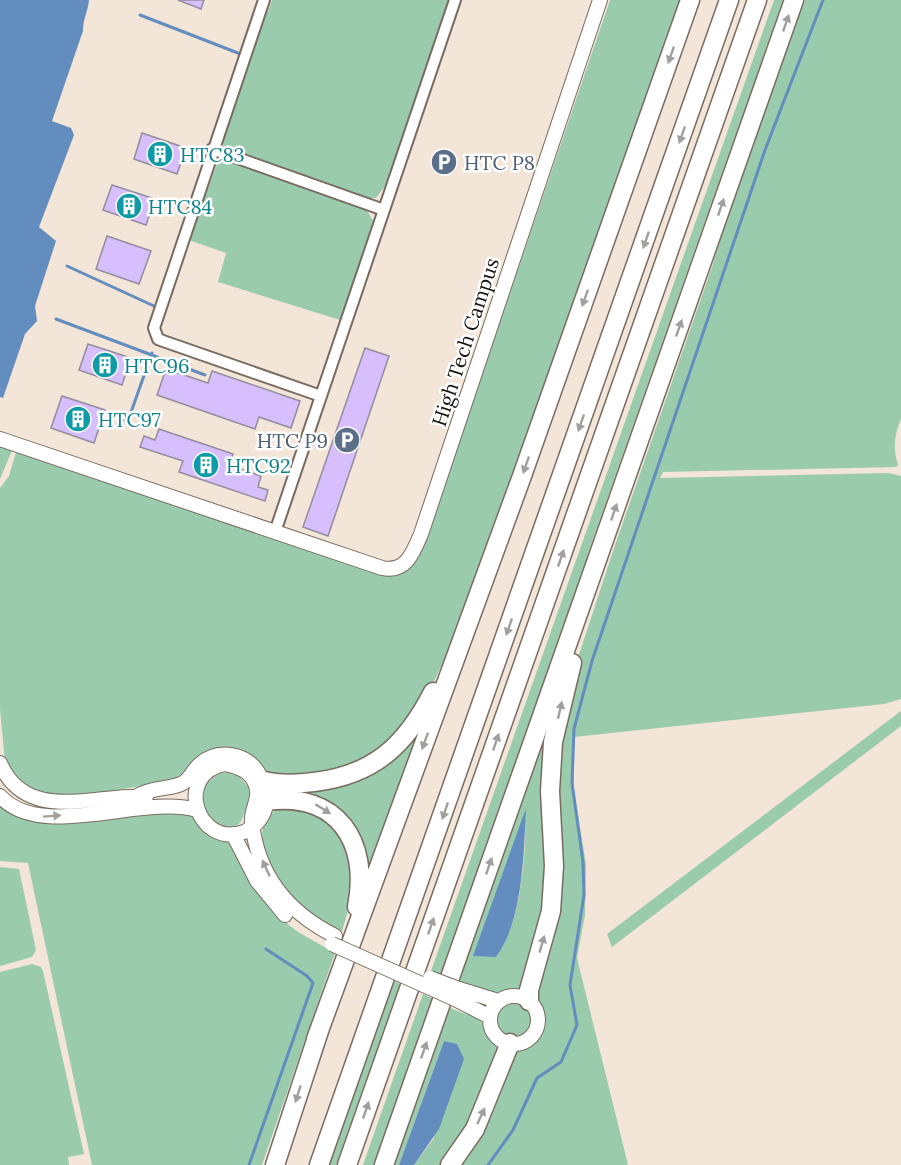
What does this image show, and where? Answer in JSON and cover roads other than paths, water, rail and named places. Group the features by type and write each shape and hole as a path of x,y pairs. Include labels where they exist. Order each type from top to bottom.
{"highway":[{"path":"316,1039 472,607 522,476 690,0"},
{"path":"319,1165 729,0"},
{"path":"347,1165 757,0"},
{"path":"384,1165 794,0"},
{"path":"528,1001 528,990 551,911 554,866 550,791 553,742 580,637 594,567"},
{"path":"259,781 292,784 329,780 359,771 382,758 406,735 419,718 434,691 464,614 472,607"},
{"path":"267,801 299,799 326,810 348,833 357,858 359,899 354,922 275,1165"},
{"path":"450,1165 475,1130 510,1043"}],"street":[{"path":"264,0 154,322 156,333 163,341 321,396"},
{"path":"275,532 455,0"},
{"name":"High Tech Campus","path":"2,440 382,568 395,569 411,558 600,0"},
{"path":"212,149 384,210"},
{"path":"226,754 250,764 259,781 267,801 262,817 252,827 233,834 222,833 210,827 197,810 193,783 201,762 226,754"},
{"path":"0,763 18,789 30,796 62,804 137,796 148,797 193,783"},
{"path":"259,781 258,799 251,818 261,857 281,897 306,922 334,940"},
{"path":"0,796 7,804 24,814 42,817 149,808 197,810"},
{"path":"233,834 245,861 271,900 302,928 457,994 490,1017"},
{"path":"457,994 498,1001 516,996 528,1001 536,1013 537,1027 524,1041 510,1043 500,1040 493,1032 490,1017 498,1001"}],"water":[{"path":"0,0 89,0 83,31 52,121 71,128 74,135 39,227 56,241 35,306 37,321 25,334 3,398 0,397"},
{"path":"526,808 520,885 512,925 496,957 473,956"},
{"path":"444,1041 457,1044 464,1059 439,1129 414,1165 399,1165"}],"waterway":[{"path":"488,1165 513,1130 537,1078 561,1062 577,1025 570,985 584,895 583,862 572,783 574,729 592,661 765,150 823,0"},
{"path":"140,15 238,53"},
{"path":"67,266 154,306"},
{"path":"56,319 205,375"},
{"path":"118,423 130,415 152,353"},
{"path":"249,1165 313,983 307,976 266,949"}],"place":[{"name":"HTC83","path":"160,154"},
{"name":"HTC P8","path":"444,162"},
{"name":"HTC84","path":"129,206"},
{"name":"HTC96","path":"105,365"},
{"name":"HTC97","path":"78,419"},
{"name":"HTC P9","path":"347,440"},
{"name":"HTC92","path":"206,465"}]}
